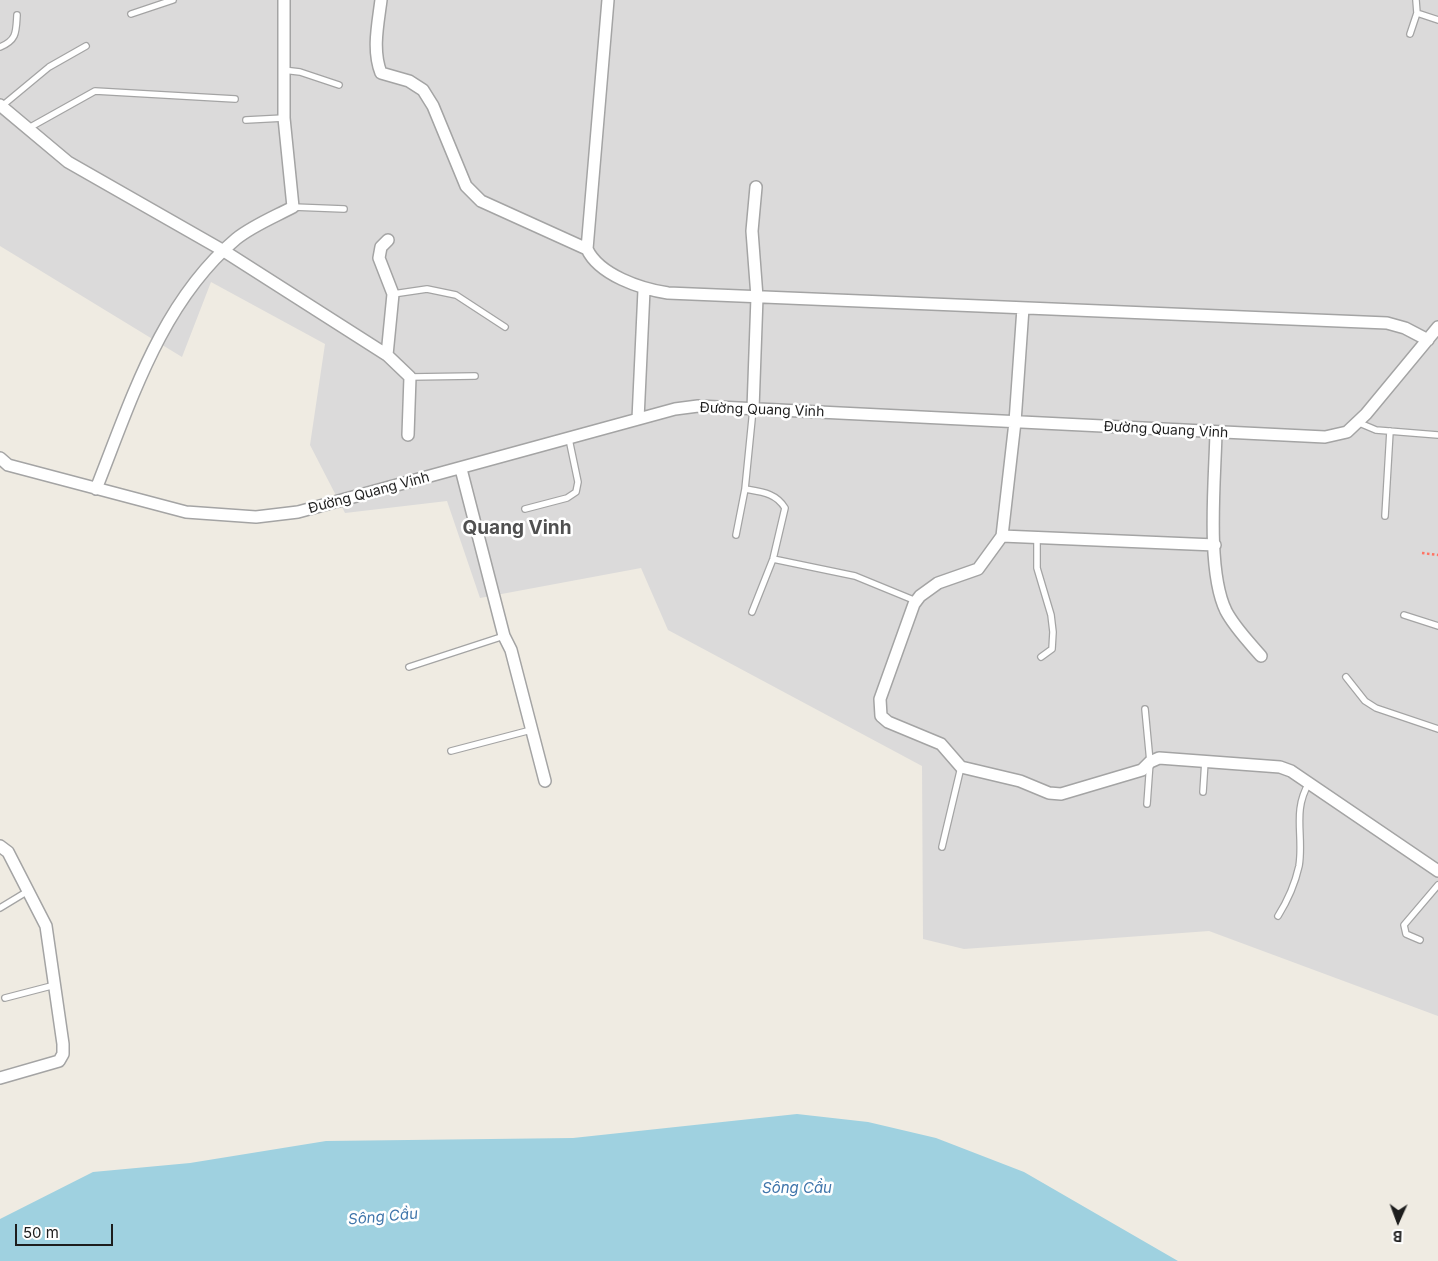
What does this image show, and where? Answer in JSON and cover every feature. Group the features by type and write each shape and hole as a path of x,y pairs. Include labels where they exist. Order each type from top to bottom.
{"street":[{"path":"96,489 143,371 183,296 200,274 238,238 293,207 284,118 284,0"},
{"path":"381,0 376,46 381,73 409,81 423,90 434,106 466,186 481,201 587,248"},
{"path":"608,0 587,248 591,258 600,266 644,290 668,293 757,297 1387,323 1405,328 1428,340"},
{"path":"1,105 68,162 224,250 387,355 410,377 408,435"},
{"path":"753,409 757,297 752,231 756,187"},
{"path":"387,355 393,294 379,258 381,247 388,240"},
{"path":"638,419 644,290"},
{"path":"1023,308 1016,422 1002,536 978,569 933,586 916,601 880,699 881,716 888,722 940,744 961,767 1020,781 1049,793 1061,794 1142,770 1150,762 1159,758 1280,766 1309,783 1438,871"},
{"name":"Đường Quang Vinh","path":"4,462 96,489 186,512 256,517 298,512 675,409 698,406 1325,437 1347,432 1438,328"},
{"path":"1216,432 1215,574 1226,610 1239,630 1262,656"},
{"path":"0,474 4,462"},
{"path":"461,469 504,636 511,650 544,781"},
{"path":"1002,536 1215,545"},
{"path":"0,846 8,852 46,926 63,1044 63,1054 59,1062 0,1078"}],"lane":[{"path":"131,14 174,0"},
{"path":"1410,34 1417,14 1416,0"},
{"path":"1417,14 1438,20"},
{"path":"0,47 13,40 16,35 18,15"},
{"path":"1,105 49,67 86,46"},
{"path":"283,70 310,74 339,85"},
{"path":"27,129 95,91 235,99"},
{"path":"246,120 284,118"},
{"path":"293,207 344,209"},
{"path":"393,294 427,289 456,295 505,327"},
{"path":"410,377 475,376"},
{"path":"736,535 745,489 753,409"},
{"path":"1357,422 1376,430 1438,435"},
{"path":"1385,516 1390,431"},
{"path":"525,509 567,498 576,492 578,482 569,439"},
{"path":"745,489 764,492 780,499 785,508 773,560 752,612"},
{"path":"1037,537 1037,568 1054,632 1052,649 1041,657"},
{"path":"773,560 855,576 916,601"},
{"path":"1404,615 1438,626"},
{"path":"409,667 504,636"},
{"path":"1346,677 1365,701 1376,708 1438,729"},
{"path":"1145,709 1150,762 1146,804"},
{"path":"450,752 531,730"},
{"path":"1202,792 1205,761"},
{"path":"942,847 961,767"},
{"path":"1278,916 1290,897 1299,866 1299,804 1309,783"},
{"path":"1420,940 1406,934 1404,925 1438,885"},
{"path":"0,908 28,891"},
{"path":"5,998 55,985"}],"path":[{"path":"1422,553 1438,555"}],"shaded area":[{"path":"0,0 1438,0 1438,1016 1209,931 964,949 923,939 922,766 668,630 641,568 480,598 447,501 345,513 310,445 325,344 211,282 182,357 0,246"}],"water":[{"name":"Sông Cầu","path":"797,1114 868,1122 936,1138 1024,1172 1178,1261 0,1261 0,1219 93,1172 190,1163 326,1141 573,1138"}],"district":[{"name":"Quang Vinh","path":"517,528"}]}
